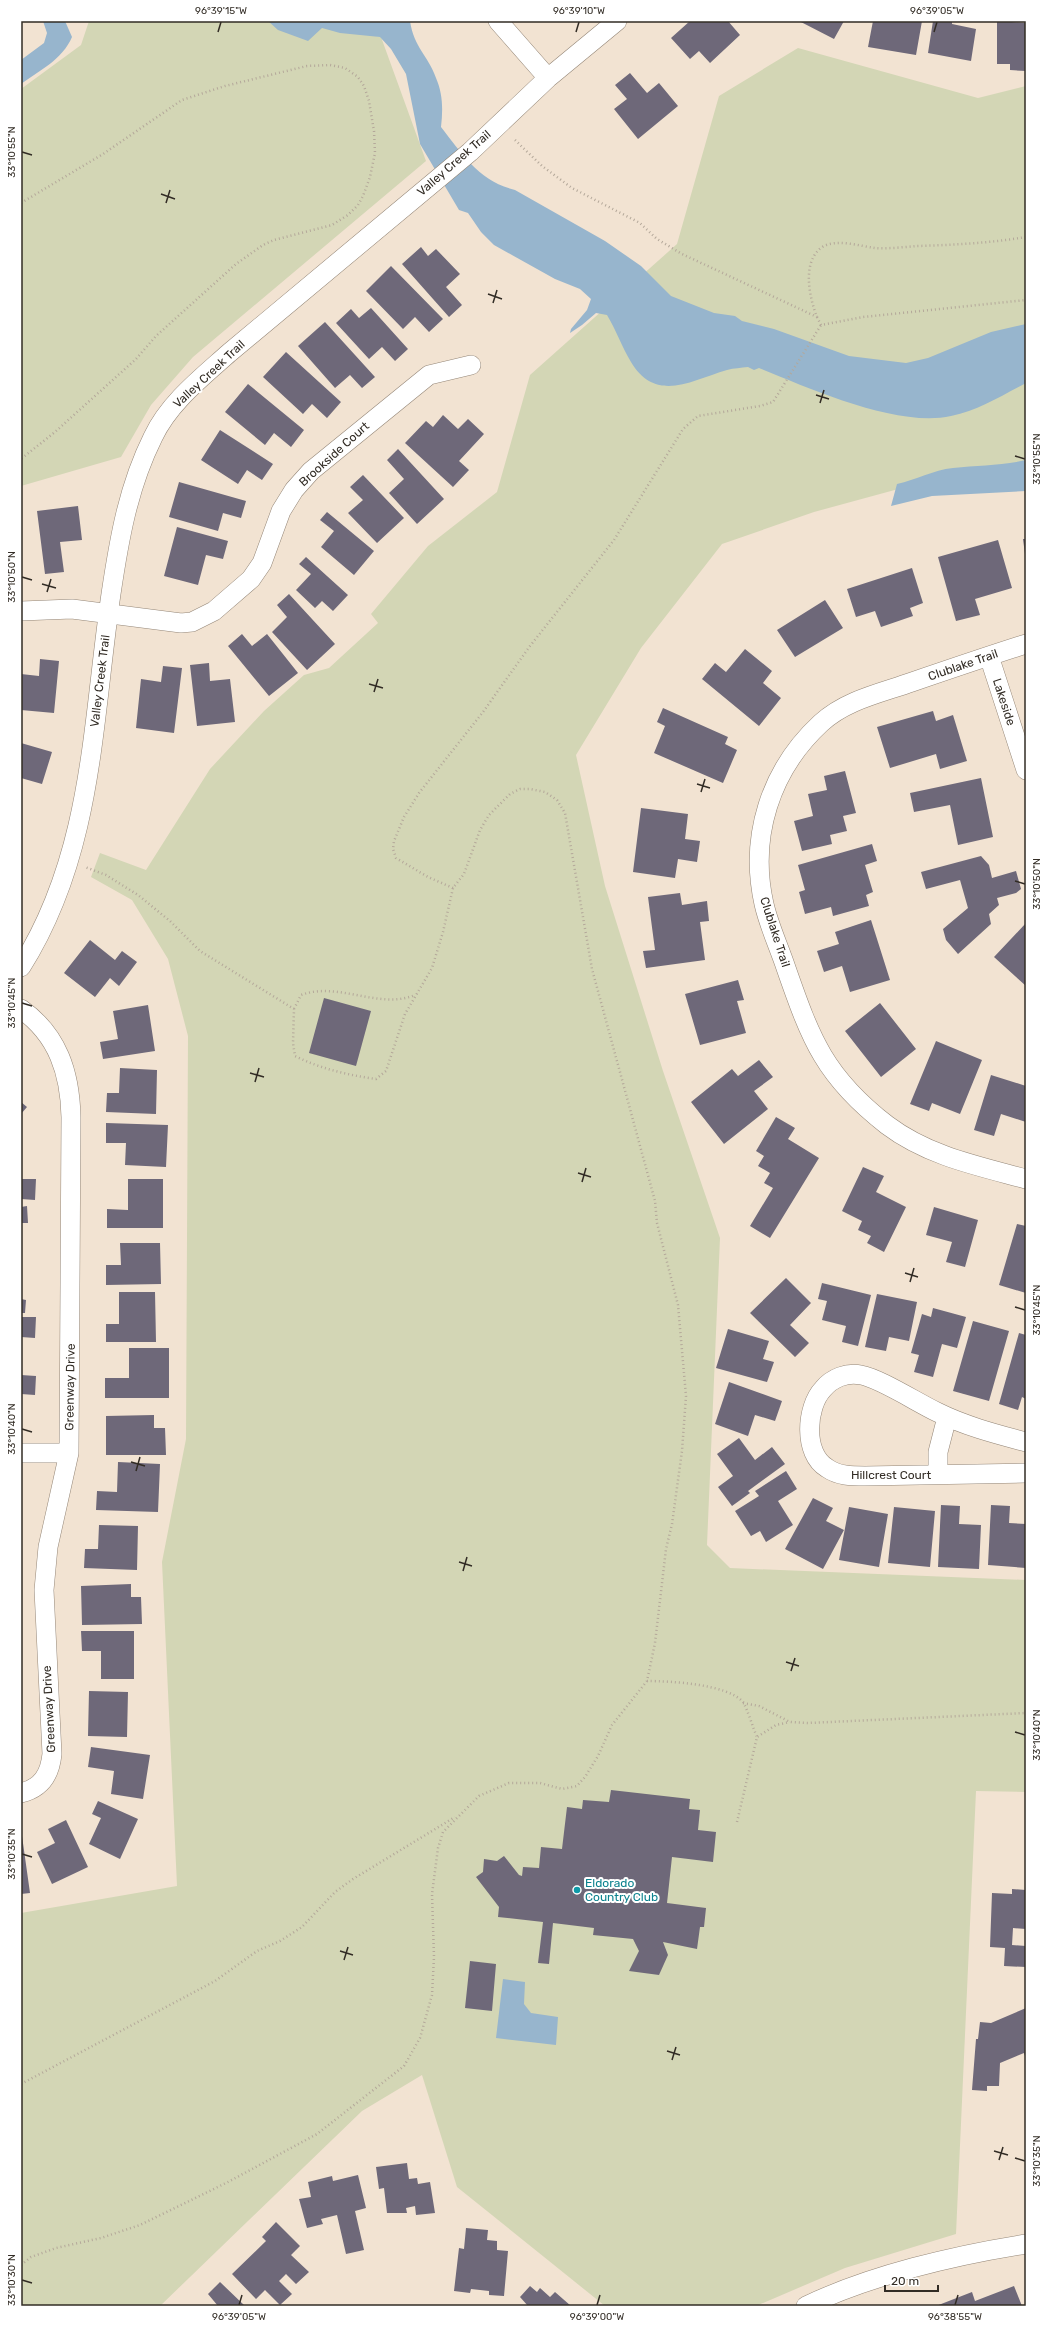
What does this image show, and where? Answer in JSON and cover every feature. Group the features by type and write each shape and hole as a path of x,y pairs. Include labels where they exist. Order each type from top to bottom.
{"street":[{"path":"498,21 548,78"},
{"name":"Valley Creek Trail","path":"21,967 47,921 69,867 84,800 108,614 124,519 136,474 153,436 164,418 198,381 229,353 470,152 548,78 617,21"},
{"name":"Brookside Court","path":"21,611 72,609 181,623 192,622 214,611 243,587 258,572 281,511 294,490 311,471 429,375 471,365"},
{"name":"Clublake Trail","path":"1026,644 863,699 837,711 823,721 810,734 789,761 772,792 759,843 759,875 765,907 804,1021 820,1055 843,1084 887,1125 919,1145 948,1158 1026,1178"},
{"name":"Lakeside","path":"988,656 1026,770"},
{"name":"Greenway Drive","path":"21,1009 39,1023 52,1041 63,1061 69,1086 71,1116 69,1453 44,1574 44,1608 52,1743 51,1764 45,1779 33,1788 21,1793"},
{"name":"Hillcrest Court","path":"1026,1442 947,1417 872,1378 853,1374 837,1378 824,1387 814,1401 812,1409 810,1428 812,1447 816,1457 826,1468 852,1476 1026,1473"},
{"path":"938,1474 938,1452 947,1417"},
{"path":"21,1453 69,1453"},
{"path":"806,2306 842,2290 913,2269 987,2251 1026,2244"}],"path":[{"path":"21,203 103,154 182,100 218,88 307,66 330,65 345,68 358,77 364,86 369,101 374,131 375,153 370,177 358,205 348,215 332,225 274,240 263,245 236,264 156,336 136,359 55,432 21,459"},
{"path":"515,140 542,166 572,188 640,223 657,239 682,254 817,316"},
{"path":"821,325 810,293 811,262 815,255 824,246 837,243 877,248 999,242 1026,237"},
{"path":"454,888 428,877 396,858 394,841 404,816 483,712 530,646 614,540 683,429 698,416 760,406 773,402 783,383 821,325 863,316 1026,300"},
{"path":"21,2265 31,2257 56,2248 101,2238 140,2225 228,2182 317,2134 404,2066 420,2038 432,1995 434,1957 432,1894 438,1848 443,1832 457,1816 479,1796 509,1783 540,1783 562,1789 577,1786 585,1777 598,1756 612,1725 647,1681 655,1643 665,1554 672,1524 685,1428 686,1396 681,1328 671,1274 657,1223 655,1201 592,969 565,813 558,800 545,792 530,788 520,789 510,794 489,815 480,830 464,874 454,888 432,968 405,1014 386,1072 376,1079 340,1073 311,1064 295,1056 293,1043 294,1009 301,994 314,990 383,999 404,1000 415,995"},
{"path":"69,867 90,867 138,895 170,921 200,951 294,1009"},
{"path":"647,1681 678,1681 712,1688 732,1695 743,1703 759,1706 790,1722"},
{"path":"737,1822 757,1737 743,1703"},
{"path":"757,1737 776,1725 790,1722 841,1723 1026,1713"},
{"path":"21,2084 215,1981 258,1951 280,1941 302,1927 335,1892 353,1879 457,1816"}],"green space":[{"path":"89,21 300,21 381,37 426,161 193,357 151,405 121,457 21,486 21,89 81,45"},
{"name":"Eldorado Country Club","path":"798,48 978,98 1026,86 1026,483 902,488 814,512 722,544 641,648 576,755 605,886 663,1071 720,1238 707,1545 730,1568 1026,1580 1026,1792 976,1791 956,2234 845,2268 756,2306 605,2306 457,2187 422,2075 362,2111 160,2306 21,2306 21,1913 177,1886 162,1562 186,1439 188,1036 168,959 132,900 91,877 100,853 146,870 210,769 264,711 304,675 329,668 378,623 371,614 428,546 497,492 530,375 677,244 719,96"}],"water":[{"path":"43,21 65,21 72,37 68,45 56,58 21,84 21,60 44,43 47,33"},
{"path":"268,21 410,21 418,45 433,70 440,90 442,102 441,127 473,166 491,180 502,186 515,190 605,241 641,266 671,296 714,313 735,316 742,321 774,329 849,356 906,363 928,358 991,332 1026,324 1026,383 971,410 951,416 929,418 905,416 854,404 802,386 759,368 754,370 748,367 730,369 675,386 663,386 652,382 641,375 631,362 607,315 596,313 570,333 571,329 587,310 591,299 580,289 555,279 494,245 481,232 468,213 459,210 420,144 406,74 391,49 380,37 340,33 322,28 308,41 278,30"},
{"path":"1026,460 1026,491 932,496 891,506 897,484 946,469"},
{"path":"503,1979 525,1982 524,2004 531,2013 558,2017 556,2045 496,2038"}],"building":[{"path":"690,21 728,21 740,35 710,63 699,51 690,59 671,38"},
{"path":"799,21 844,21 834,39"},
{"path":"873,21 922,21 916,55 868,47"},
{"path":"933,21 952,21 952,24 976,29 971,61 928,53"},
{"path":"997,21 1026,23 1026,71 1010,70 1010,64 997,64"},
{"path":"630,73 647,93 659,83 678,106 638,139 614,109 627,99 615,85"},
{"path":"421,247 428,256 436,249 460,274 446,287 462,305 449,317 402,264"},
{"path":"391,266 443,319 429,332 415,317 403,329 366,291"},
{"path":"371,308 408,349 395,361 382,347 369,359 336,323 351,309 359,318"},
{"path":"325,322 375,377 362,388 350,375 335,388 298,346"},
{"path":"286,352 341,402 327,418 312,404 303,414 263,377"},
{"path":"248,384 304,430 291,447 274,433 265,445 225,412"},
{"path":"443,415 458,429 468,419 484,434 459,461 469,470 453,487 405,443 426,421 433,427"},
{"path":"220,430 273,464 262,480 247,470 238,484 201,460"},
{"path":"398,449 444,499 417,524 389,493 404,479 387,460"},
{"path":"363,475 404,518 377,543 348,513 363,500 350,487"},
{"path":"179,482 246,501 241,518 223,513 218,531 169,517"},
{"path":"78,506 82,540 60,542 64,572 45,574 37,511"},
{"path":"327,512 374,551 354,575 321,547 334,531 320,520"},
{"path":"177,527 228,541 223,559 206,555 198,585 164,576"},
{"path":"1023,539 1026,539 1026,554 1025,554"},
{"path":"998,540 1012,588 975,599 980,615 956,621 938,557"},
{"path":"306,557 348,595 333,611 322,601 315,608 296,590 311,574 299,564"},
{"path":"912,568 923,603 910,608 913,616 881,627 875,611 856,617 847,589"},
{"path":"289,594 335,644 307,670 272,632 287,617 277,605"},
{"path":"825,600 843,628 795,657 777,630"},
{"path":"242,634 252,646 267,634 298,673 269,696 228,646"},
{"path":"745,649 772,671 763,683 781,698 759,726 702,679 715,663 726,672"},
{"path":"40,659 59,661 54,713 21,710 21,674 39,676"},
{"path":"209,663 210,681 230,679 235,722 197,726 190,665"},
{"path":"163,666 182,668 174,733 136,728 141,679 161,682"},
{"path":"663,708 728,737 725,744 737,750 723,783 654,753 665,726 657,722"},
{"path":"933,711 936,721 953,715 967,761 940,769 936,754 890,768 877,727"},
{"path":"21,743 52,752 42,784 21,778"},
{"path":"845,771 856,813 843,816 847,831 830,835 832,844 802,851 794,821 813,816 808,794 827,790 824,776"},
{"path":"981,778 993,837 958,845 950,805 914,812 910,793"},
{"path":"641,808 688,814 685,839 700,841 697,862 678,859 675,878 633,872"},
{"path":"872,844 877,861 865,865 873,892 866,895 869,906 833,916 831,907 805,914 799,892 805,890 798,865"},
{"path":"981,856 989,865 992,878 1016,871 1021,889 1016,893 997,898 999,905 989,914 991,924 958,954 946,940 943,929 968,908 960,880 926,889 921,872"},
{"path":"680,893 682,905 707,901 709,921 700,922 705,960 646,968 643,951 655,950 648,897"},
{"path":"871,920 890,980 850,992 842,966 824,972 817,951 839,944 835,932"},
{"path":"1026,923 1026,986 994,957"},
{"path":"90,940 115,960 122,951 137,962 119,986 110,978 95,997 64,973"},
{"path":"738,980 744,1000 737,1001 746,1033 700,1045 685,994"},
{"path":"324,998 371,1011 356,1066 309,1053"},
{"path":"880,1003 916,1049 881,1077 845,1031"},
{"path":"148,1005 155,1051 103,1059 100,1042 118,1039 113,1011"},
{"path":"936,1041 982,1060 960,1114 932,1103 929,1111 910,1104"},
{"path":"759,1060 773,1077 754,1091 768,1109 724,1144 691,1102 732,1069 738,1076"},
{"path":"120,1068 157,1070 156,1114 106,1112 107,1093 119,1093"},
{"path":"991,1075 1026,1086 1026,1122 1001,1114 994,1136 974,1130"},
{"path":"21,1102 27,1107 21,1114"},
{"path":"776,1117 795,1128 788,1139 819,1158 770,1238 750,1226 773,1188 764,1183 770,1173 758,1166 764,1156 756,1151"},
{"path":"106,1123 168,1125 166,1167 125,1165 126,1143 106,1143"},
{"path":"863,1167 884,1176 876,1192 906,1207 884,1252 867,1243 871,1236 858,1230 862,1221 842,1211"},
{"path":"21,1179 36,1179 35,1200 21,1199"},
{"path":"128,1179 163,1179 163,1228 107,1228 107,1209 128,1210"},
{"path":"27,1206 28,1223 21,1223 21,1207"},
{"path":"934,1207 978,1220 965,1267 946,1262 952,1242 926,1235"},
{"path":"1017,1224 1026,1226 1026,1293 999,1285"},
{"path":"120,1243 160,1243 161,1284 106,1285 106,1265 121,1265"},
{"path":"786,1278 811,1303 790,1325 809,1343 795,1357 750,1313"},
{"path":"822,1283 871,1295 858,1346 842,1342 846,1326 822,1320 827,1301 818,1299"},
{"path":"119,1292 155,1292 156,1342 106,1342 106,1324 119,1324"},
{"path":"877,1294 917,1302 909,1341 889,1337 886,1351 865,1347"},
{"path":"21,1299 26,1300 25,1313 21,1313"},
{"path":"933,1308 966,1317 957,1348 942,1344 933,1377 914,1372 919,1355 911,1353 922,1314 931,1317"},
{"path":"21,1317 36,1317 35,1338 21,1337"},
{"path":"973,1321 1009,1331 989,1401 953,1391"},
{"path":"728,1329 769,1341 763,1359 774,1362 767,1382 716,1368"},
{"path":"1019,1333 1026,1335 1026,1399 1022,1397 1018,1410 999,1404"},
{"path":"129,1348 169,1348 169,1398 105,1398 105,1378 129,1378"},
{"path":"21,1375 36,1376 35,1395 21,1394"},
{"path":"729,1382 782,1401 775,1421 755,1415 748,1436 715,1424"},
{"path":"154,1415 154,1428 165,1428 166,1455 106,1455 106,1416"},
{"path":"739,1438 755,1460 772,1447 785,1464 748,1491 750,1493 732,1506 718,1487 733,1476 717,1454"},
{"path":"118,1462 160,1464 158,1512 96,1510 97,1491 117,1492"},
{"path":"786,1471 797,1489 778,1501 793,1525 766,1542 760,1531 751,1536 735,1511 759,1496 755,1491"},
{"path":"813,1498 833,1508 826,1521 844,1530 823,1569 785,1549"},
{"path":"941,1505 960,1506 959,1524 981,1525 979,1569 938,1567"},
{"path":"991,1505 1010,1506 1009,1523 1026,1524 1026,1568 988,1565"},
{"path":"849,1507 888,1514 879,1567 839,1560"},
{"path":"894,1507 935,1511 930,1567 888,1563"},
{"path":"99,1525 138,1526 137,1570 84,1568 85,1549 98,1549"},
{"path":"131,1584 131,1597 141,1597 142,1624 82,1625 81,1586"},
{"path":"81,1631 134,1631 134,1679 101,1679 101,1651 82,1651"},
{"path":"89,1691 128,1692 127,1737 88,1736"},
{"path":"91,1747 150,1755 143,1799 111,1794 114,1771 88,1767"},
{"name":"Eldorado Country Club","path":"611,1790 690,1799 689,1809 700,1810 698,1830 716,1832 713,1862 672,1857 667,1903 706,1908 704,1927 700,1927 697,1949 663,1942 668,1955 659,1975 629,1971 639,1951 633,1939 593,1935 594,1928 553,1923 549,1964 538,1963 543,1922 498,1917 499,1907 476,1877 483,1872 484,1859 497,1861 504,1856 519,1875 522,1876 523,1867 539,1868 541,1847 562,1849 567,1807 582,1809 583,1800 609,1802"},
{"path":"98,1801 138,1819 120,1859 89,1844 101,1818 92,1814"},
{"path":"66,1820 88,1867 52,1884 37,1852 55,1843 48,1829"},
{"path":"21,1829 30,1893 21,1894"},
{"path":"1012,1889 1026,1890 1026,1929 1013,1928 1012,1945 1026,1946 1026,1967 1004,1966 1005,1948 990,1947 992,1893 1012,1894"},
{"path":"470,1961 496,1964 492,2011 465,2008"},
{"path":"1026,2008 1026,2059 1024,2053 1000,2063 999,2086 987,2086 987,2091 972,2090 976,2039 978,2039 980,2022 991,2023"},
{"path":"407,2163 409,2179 417,2178 418,2184 430,2182 435,2213 416,2215 415,2206 406,2208 407,2213 387,2213 384,2188 379,2189 376,2167"},
{"path":"358,2175 366,2208 355,2211 364,2250 346,2254 337,2215 321,2219 323,2224 307,2228 299,2199 311,2197 308,2182 332,2176 333,2181"},
{"path":"276,2222 300,2246 291,2255 309,2272 296,2284 286,2274 279,2281 292,2294 280,2305 265,2290 256,2299 232,2274 266,2241 262,2237"},
{"path":"466,2228 488,2230 487,2240 497,2241 497,2250 508,2251 504,2296 489,2295 489,2291 471,2289 470,2293 454,2291 459,2248 464,2249"},
{"path":"220,2282 245,2306 218,2306 208,2294"},
{"path":"530,2286 537,2292 540,2288 550,2297 555,2292 571,2306 528,2306 520,2297"},
{"path":"1014,2286 1022,2306 936,2306 972,2292 975,2301"}],"place":[{"name":"Eldorado Country Club","path":"577,1890"}]}
